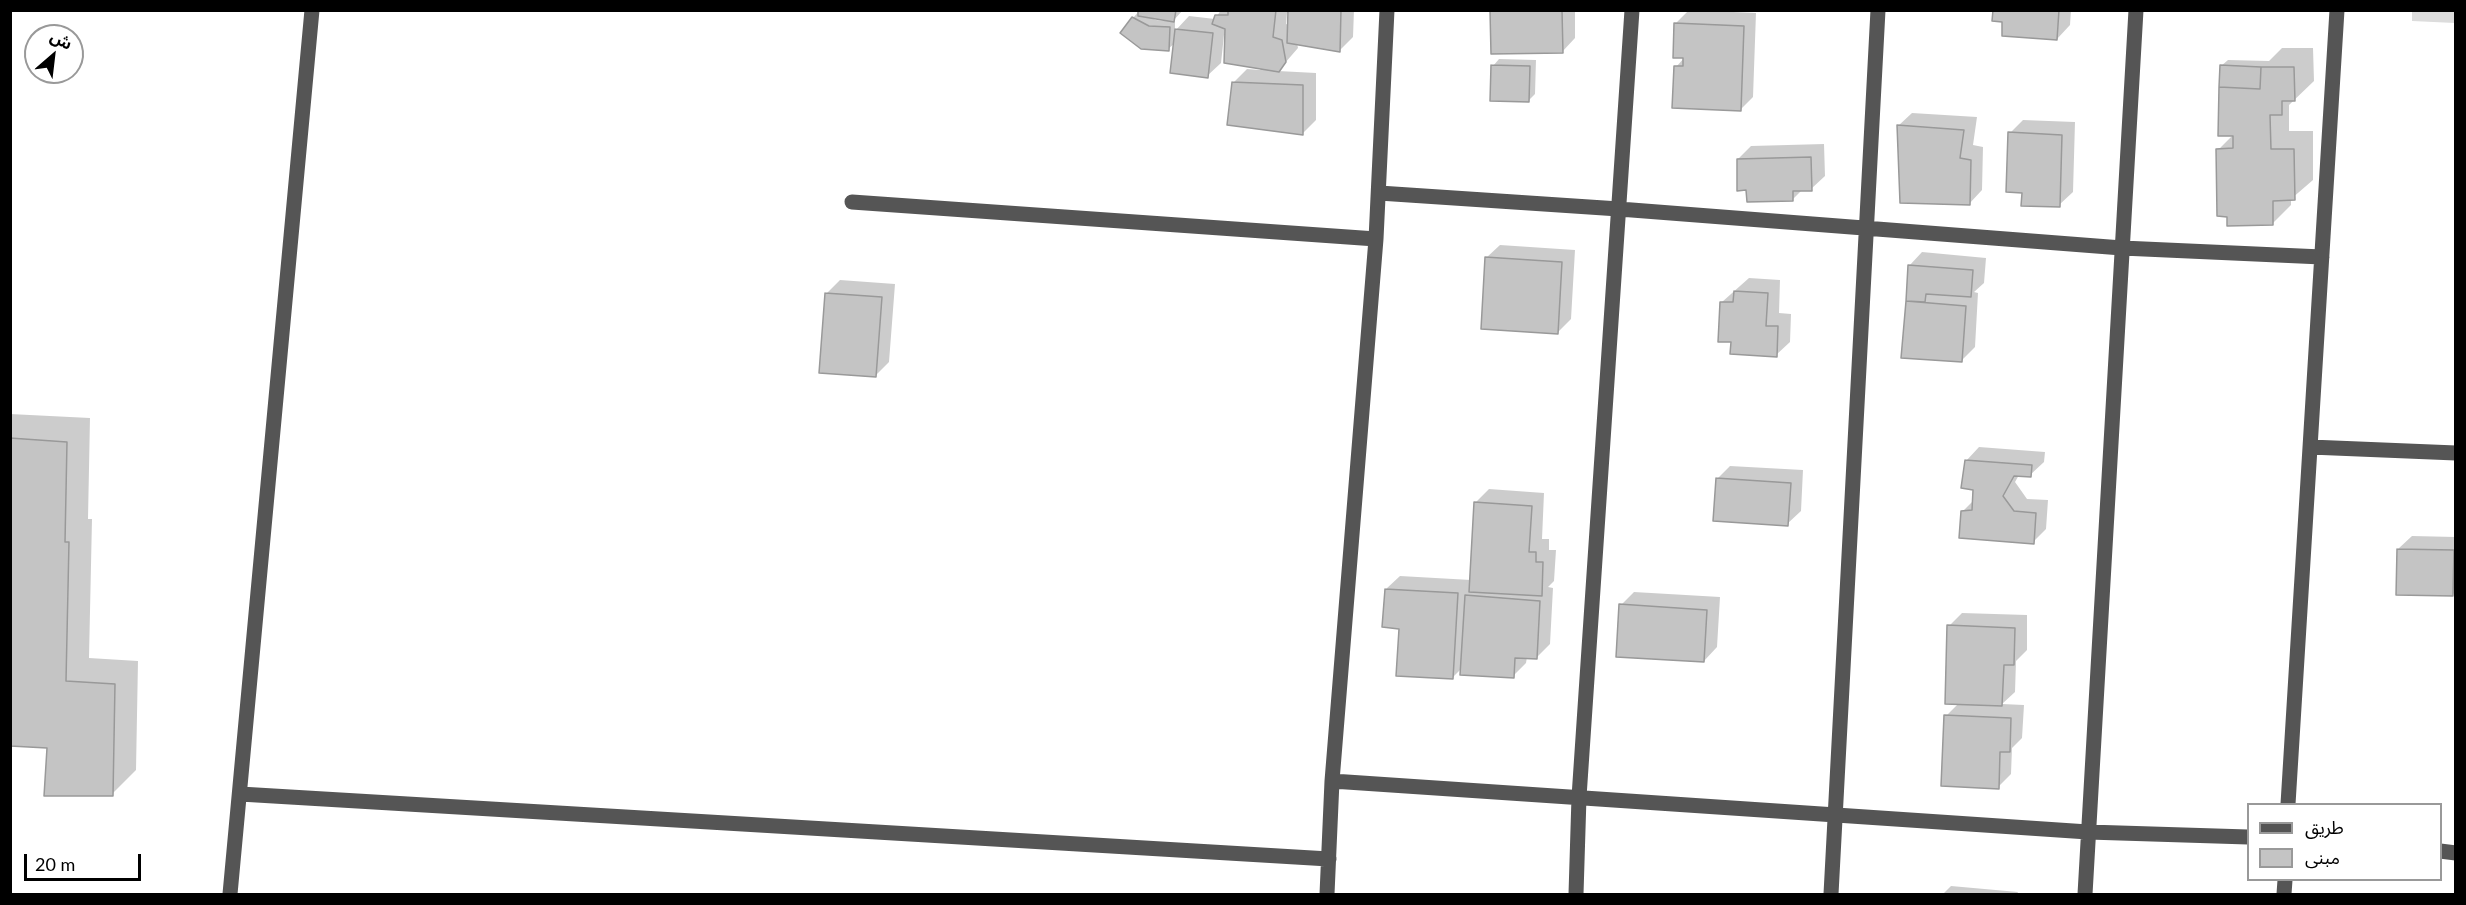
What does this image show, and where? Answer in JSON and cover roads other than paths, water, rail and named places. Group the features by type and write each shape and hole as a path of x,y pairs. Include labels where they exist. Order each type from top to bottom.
{"street":[{"path":"230,894 312,10"},
{"path":"1327,894 1332,781 1376,239 1387,10"},
{"path":"1576,894 1579,797 1632,10"},
{"path":"1831,894 1878,10"},
{"path":"2085,894 2136,10"},
{"path":"2289,803 2337,10"},
{"path":"1379,194 1619,209 2122,248 2322,257"},
{"path":"852,202 1376,239"},
{"path":"2310,447 2456,453"},
{"path":"1332,781 2088,832 2247,837"},
{"path":"240,794 1329,859"}]}
